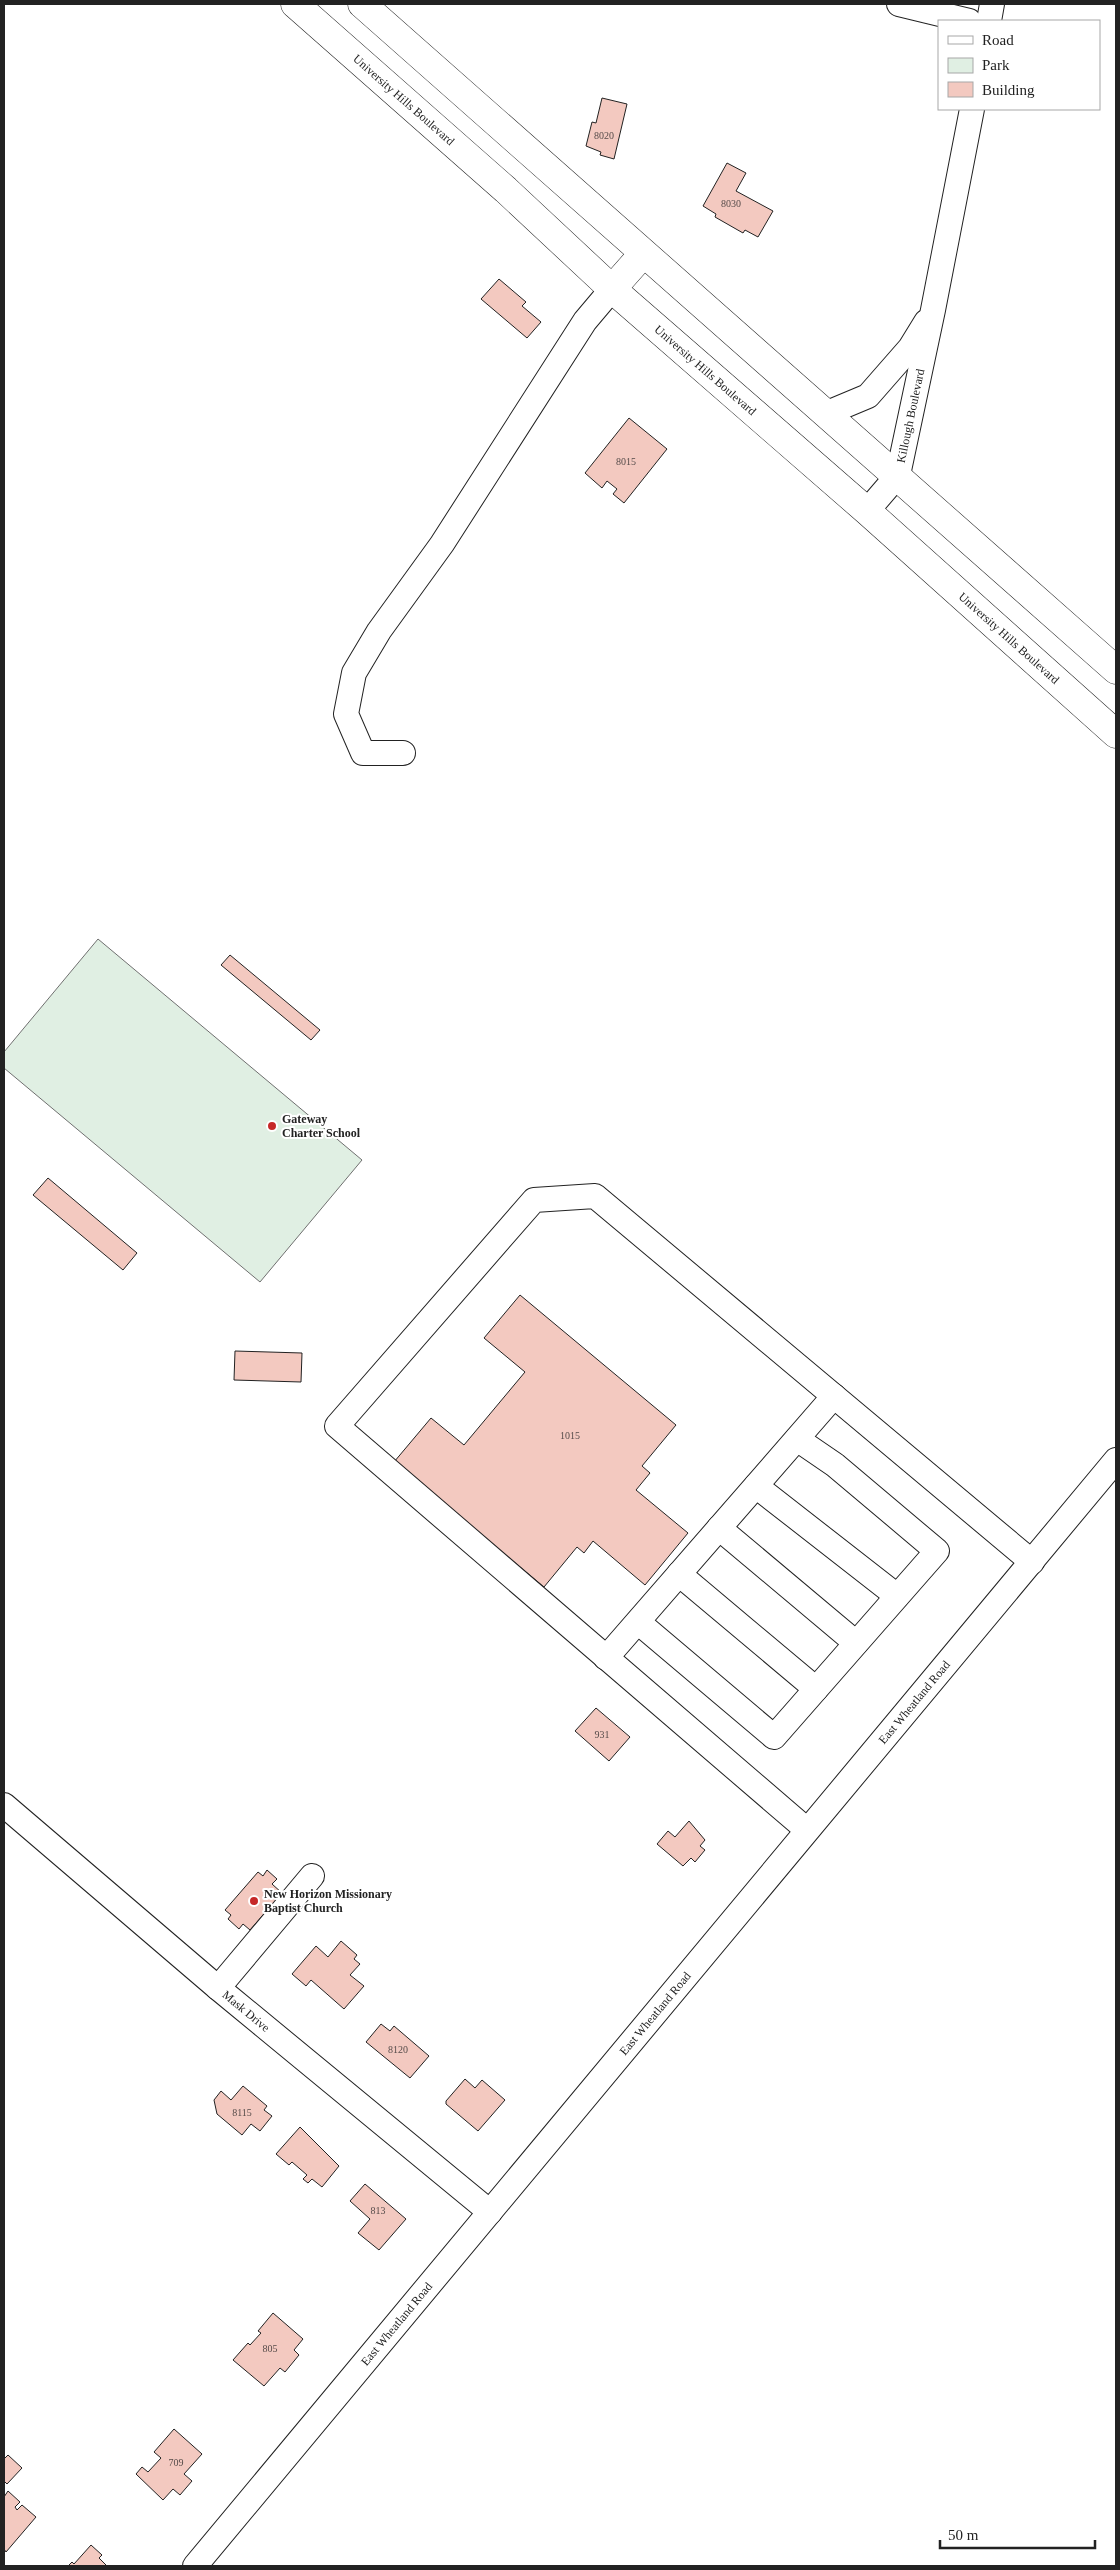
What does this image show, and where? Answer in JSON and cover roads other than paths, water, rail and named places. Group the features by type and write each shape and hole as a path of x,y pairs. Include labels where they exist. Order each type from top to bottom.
{"main road":[{"name":"University Hills Boulevard","path":"295,4 506,190 612,289 867,511 1116,734"},
{"path":"362,4 825,414 898,475 1116,670"},
{"path":"612,289 643,254"}],"street":[{"path":"899,4 965,20"},
{"path":"989,20 992,4"},
{"name":"Killough Boulevard","path":"867,511 898,475 933,310 972,110"},
{"path":"403,753 363,754 346,714 354,673 380,631 442,544 585,321 612,289"},
{"name":"Killough Boulevard","path":"825,414 868,396 910,348 933,310"},
{"path":"806,1830 337,1426 534,1200 595,1196 1032,1562"},
{"path":"606,1658 834,1396"},
{"path":"638,1622 774,1737 898,1596 937,1551 835,1465 797,1440"},
{"name":"East Wheatland Road","path":"195,2566 1116,1460"},
{"path":"756,1486 898,1596"},
{"path":"719,1528 856,1643"},
{"path":"679,1574 816,1689"},
{"name":"Mask Drive","path":"4,1805 218,1988 490,2212"},
{"path":"218,1988 312,1876"}],"place":[{"name":"Gateway Charter School","path":"272,1126"},
{"name":"New Horizon Missionary Baptist Church","path":"254,1901"}]}
